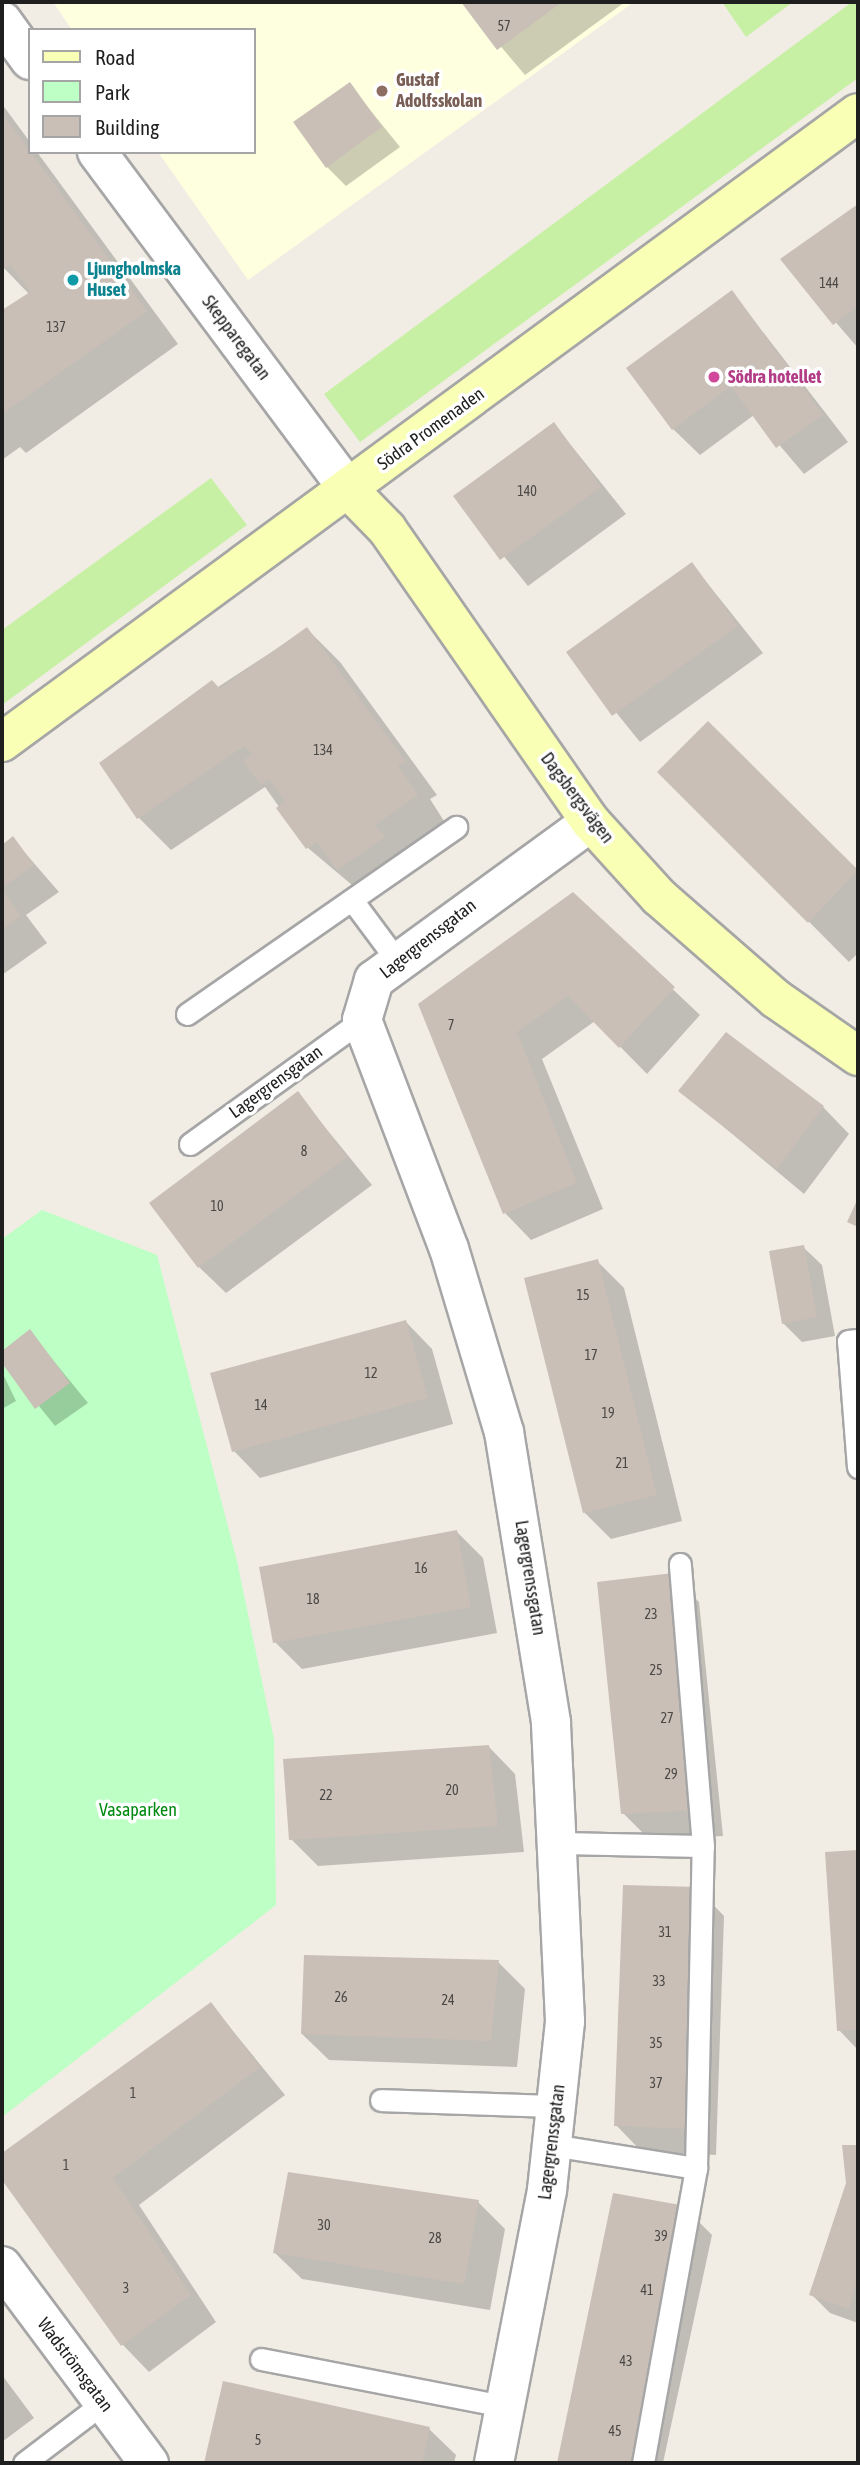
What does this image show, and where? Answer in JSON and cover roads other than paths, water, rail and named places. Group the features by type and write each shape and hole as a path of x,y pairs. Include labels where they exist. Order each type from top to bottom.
{"main road":[{"name":"Södra Promenaden","path":"2,742 349,490 858,113"},
{"name":"Dagsbergsvägen","path":"349,490 387,529 591,822 659,897 745,972 858,1056"}],"street":[{"path":"2,21 28,57"},
{"name":"Skepparegatan","path":"98,154 349,490"},
{"name":"Lagergrenssgatan","path":"494,2463 509,2407 552,2145 565,2021 560,1843 538,1619 504,1432 449,1249 362,1020 374,980 591,822"},
{"name":"Wadströmsgatan","path":"2,2266 149,2463"}],"lane":[{"path":"187,1014 456,827"},
{"path":"352,900 398,962"},
{"name":"Lagergrensgatan","path":"190,1144 362,1020"},
{"path":"858,1340 848,1341 858,1467"},
{"path":"643,2463 696,2168 703,1846 680,1564"},
{"path":"560,1843 703,1846"},
{"path":"381,2100 556,2106"},
{"path":"552,2145 696,2168"},
{"path":"261,2359 509,2407"},
{"path":"24,2463 103,2403"}],"place":[{"name":"Gustaf Adolfsskolan","path":"382,91"},
{"name":"Ljungholmska Huset","path":"73,280"},
{"name":"Södra hotellet","path":"714,377"}],"park label":[{"name":"Vasaparken","path":"138,1810"}]}
